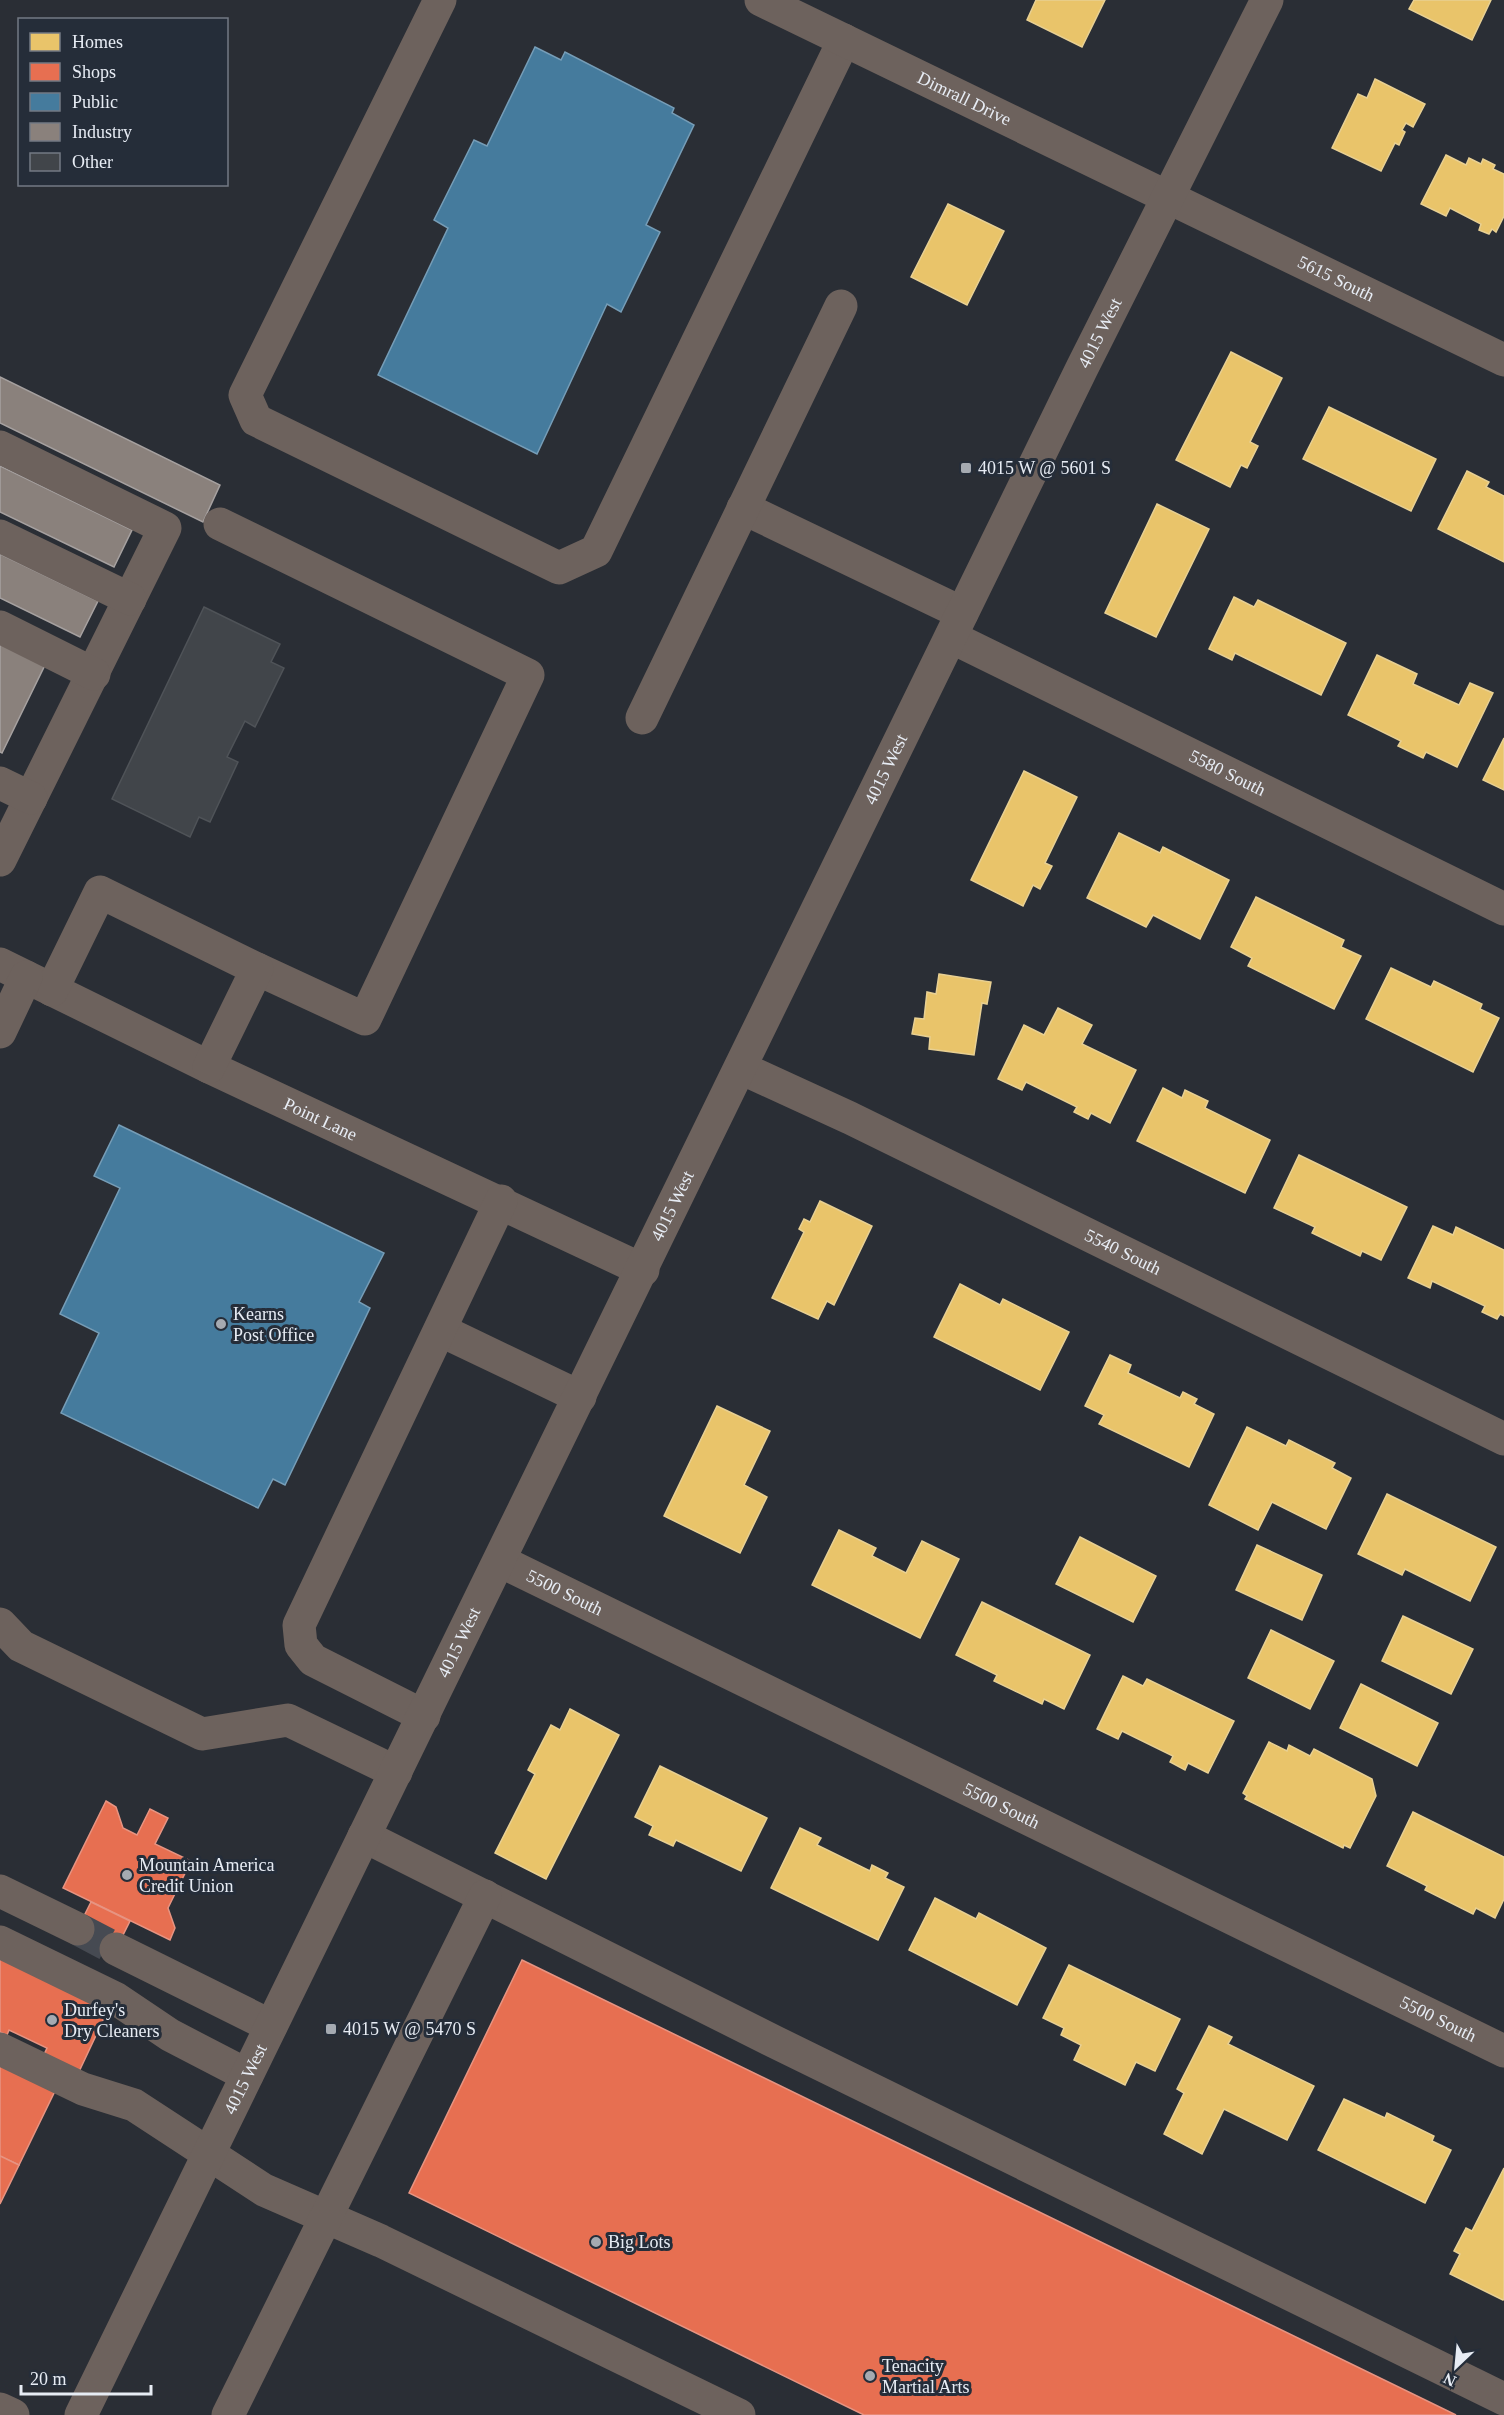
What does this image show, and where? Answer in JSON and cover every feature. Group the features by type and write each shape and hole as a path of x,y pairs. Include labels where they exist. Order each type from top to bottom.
{"street":[{"path":"440,0 244,395 256,420 560,568 596,551 844,40"},
{"name":"Dimrall Drive","path":"761,0 1168,199"},
{"name":"4015 West","path":"81,2415 957,625 1267,0"},
{"name":"5615 South","path":"1168,199 1504,360"},
{"path":"642,718 841,306"},
{"path":"0,447 165,528 0,860"},
{"name":"5580 South","path":"743,508 957,625 1504,909"},
{"path":"0,1032 26,977 100,892 365,1019 528,675 220,524"},
{"path":"0,536 130,599"},
{"path":"0,627 94,674"},
{"path":"0,783 31,798"},
{"path":"209,1067 257,969"},
{"name":"Point Lane","path":"26,977 209,1067 501,1201 643,1270"},
{"name":"5540 South","path":"741,1068 861,1124 1504,1439"},
{"path":"424,1716 313,1660 301,1645 299,1625 501,1201"},
{"path":"440,1330 580,1397"},
{"name":"5500 South","path":"500,1561 1504,2051"},
{"path":"7,1638 202,1734 288,1720 396,1772"},
{"path":"364,1836 775,2042 1504,2399"},
{"path":"0,1891 78,1929"},
{"path":"228,2415 485,1896"},
{"path":"0,1942 115,1998 170,2035 247,2075"},
{"path":"116,1949 271,2026"},
{"path":"0,2049 83,2089 134,2104 264,2190 381,2241 739,2415"},
{"path":"0,2409 13,2415"}],"building: Homes":[{"path":"1036,0 1105,0 1082,47 1027,20"},
{"path":"1414,0 1491,0 1472,40 1409,9"},
{"path":"1375,79 1425,104 1413,127 1406,123 1399,145 1395,143 1381,171 1332,148 1358,94 1367,98"},
{"path":"1446,155 1466,165 1469,158 1481,164 1483,159 1495,165 1493,169 1504,174 1504,216 1496,232 1492,229 1489,234 1479,230 1481,224 1450,208 1446,216 1421,204"},
{"path":"948,204 1004,231 967,305 911,277"},
{"path":"1231,352 1282,378 1250,442 1258,446 1247,468 1241,465 1230,487 1176,460"},
{"path":"1329,407 1436,459 1411,511 1303,459"},
{"path":"1467,471 1489,482 1486,487 1504,496 1504,562 1438,529"},
{"path":"1157,504 1209,529 1156,637 1105,613"},
{"path":"1234,597 1254,607 1258,600 1346,643 1321,695 1235,653 1232,660 1209,649"},
{"path":"1377,655 1417,674 1413,684 1459,705 1470,683 1493,693 1457,767 1426,752 1423,758 1398,746 1401,741 1348,715"},
{"path":"1504,738 1504,790 1483,780"},
{"path":"1024,771 1077,797 1045,863 1052,866 1040,889 1033,885 1023,906 971,880"},
{"path":"1119,833 1160,853 1163,847 1229,880 1200,939 1153,915 1146,927 1087,898"},
{"path":"1256,897 1344,940 1341,947 1361,956 1334,1009 1248,966 1252,958 1231,947"},
{"path":"1391,968 1431,987 1434,981 1482,1004 1480,1009 1499,1018 1473,1072 1366,1019"},
{"path":"939,974 991,982 987,1004 982,1003 974,1055 929,1049 930,1037 912,1034 915,1018 924,1019 927,992 936,994"},
{"path":"1058,1008 1092,1025 1082,1044 1136,1070 1110,1123 1091,1113 1088,1119 1074,1112 1077,1107 1026,1082 1022,1090 998,1079 1024,1025 1044,1035"},
{"path":"1163,1088 1182,1098 1185,1090 1208,1101 1205,1108 1270,1140 1245,1193 1137,1141"},
{"path":"1299,1155 1407,1207 1381,1260 1362,1251 1360,1256 1312,1233 1315,1227 1274,1208"},
{"path":"820,1201 872,1226 834,1305 827,1301 818,1319 772,1298 804,1232 799,1229 804,1219 810,1222"},
{"path":"1433,1226 1453,1235 1456,1227 1504,1250 1504,1316 1500,1314 1497,1319 1482,1312 1485,1306 1432,1281 1430,1288 1408,1278"},
{"path":"960,1284 1000,1305 1003,1299 1069,1332 1040,1390 934,1337"},
{"path":"1110,1355 1131,1365 1128,1373 1180,1398 1183,1392 1197,1399 1194,1404 1214,1414 1189,1467 1099,1424 1104,1415 1085,1406"},
{"path":"717,1406 770,1431 744,1485 767,1497 740,1553 664,1516"},
{"path":"1247,1427 1286,1446 1289,1440 1335,1463 1332,1468 1351,1478 1326,1529 1272,1502 1258,1530 1209,1505"},
{"path":"1387,1494 1496,1547 1470,1601 1405,1569 1402,1575 1358,1554"},
{"path":"839,1530 876,1548 872,1556 906,1573 922,1541 959,1559 920,1638 812,1585"},
{"path":"1080,1537 1156,1576 1133,1622 1056,1584"},
{"path":"1257,1545 1322,1575 1302,1620 1236,1590"},
{"path":"982,1602 1090,1655 1064,1709 1044,1699 1042,1704 994,1681 997,1675 956,1655"},
{"path":"1403,1616 1473,1649 1451,1694 1382,1661"},
{"path":"1271,1630 1334,1661 1310,1709 1248,1678"},
{"path":"1123,1676 1143,1686 1147,1679 1234,1721 1208,1773 1188,1763 1185,1770 1170,1762 1173,1756 1122,1731 1118,1739 1097,1729"},
{"path":"1361,1684 1438,1723 1417,1766 1340,1728"},
{"path":"570,1709 619,1735 546,1879 495,1853 535,1774 528,1770 551,1725 560,1730"},
{"path":"1269,1742 1287,1751 1289,1745 1310,1756 1314,1749 1372,1779 1376,1796 1350,1848 1344,1845 1343,1848 1245,1799 1247,1796 1243,1793"},
{"path":"660,1766 767,1818 741,1871 676,1840 673,1846 649,1835 653,1826 635,1817"},
{"path":"1413,1812 1504,1857 1504,1899 1495,1918 1476,1908 1473,1914 1425,1890 1427,1886 1387,1866"},
{"path":"800,1828 821,1838 817,1845 870,1871 872,1865 888,1873 885,1878 904,1887 878,1940 771,1888"},
{"path":"935,1898 976,1919 979,1913 1046,1948 1017,2005 909,1950"},
{"path":"1069,1965 1180,2019 1155,2071 1136,2062 1125,2085 1074,2060 1081,2045 1061,2035 1064,2028 1043,2018"},
{"path":"1209,2026 1232,2037 1228,2044 1314,2086 1287,2140 1224,2109 1202,2154 1164,2134 1184,2093 1177,2089"},
{"path":"1344,2099 1385,2118 1387,2113 1434,2136 1432,2141 1451,2150 1425,2203 1318,2150"},
{"path":"1504,2168 1503,2300 1450,2274 1460,2254 1454,2251 1466,2228 1472,2231"}],"building: Shops":[{"name":"Mountain America Credit Union","path":"106,1801 116,1807 123,1828 137,1835 150,1809 168,1818 155,1844 191,1861 168,1908 175,1928 170,1940 63,1888"},
{"path":"91,1902 130,1921 111,1959 72,1940"},
{"name":"Durfey's Dry Cleaners","path":"0,1958 108,2010 76,2078 41,2061 47,2048 9,2030 7,2035 0,2032"},
{"path":"522,1960 1456,2415 864,2415 409,2193"},
{"path":"0,2065 55,2091 19,2165 0,2156"},
{"path":"0,2156 19,2165 0,2204"}],"building: Public":[{"path":"535,47 561,60 565,52 674,108 672,113 694,125 646,225 660,232 621,312 607,304 537,454 378,375 448,228 434,220 474,140 487,146"},
{"name":"Kearns Post Office","path":"119,1125 384,1253 359,1302 370,1308 285,1485 273,1479 258,1508 61,1413 99,1333 60,1314 120,1188 94,1176"}],"building: Industry":[{"path":"0,377 220,485 203,522 0,423"},
{"path":"0,466 132,530 114,567 0,512"},
{"path":"0,554 98,601 80,637 0,598"},
{"path":"0,640 46,663 2,753 0,752"}],"building: Other":[{"path":"204,607 280,644 271,662 284,668 255,727 245,721 227,757 238,762 210,822 199,817 190,837 112,799"}],"tunnel":[{"path":"78,1929 116,1949"}],"place":[{"name":"4015 W @ 5601 S","path":"966,468"},
{"name":"Kearns Post Office","path":"221,1324"},
{"name":"Mountain America Credit Union","path":"127,1875"},
{"name":"Durfey's Dry Cleaners","path":"52,2020"},
{"name":"4015 W @ 5470 S","path":"331,2029"},
{"name":"Big Lots","path":"596,2242"},
{"name":"Tenacity Martial Arts","path":"870,2376"}]}
